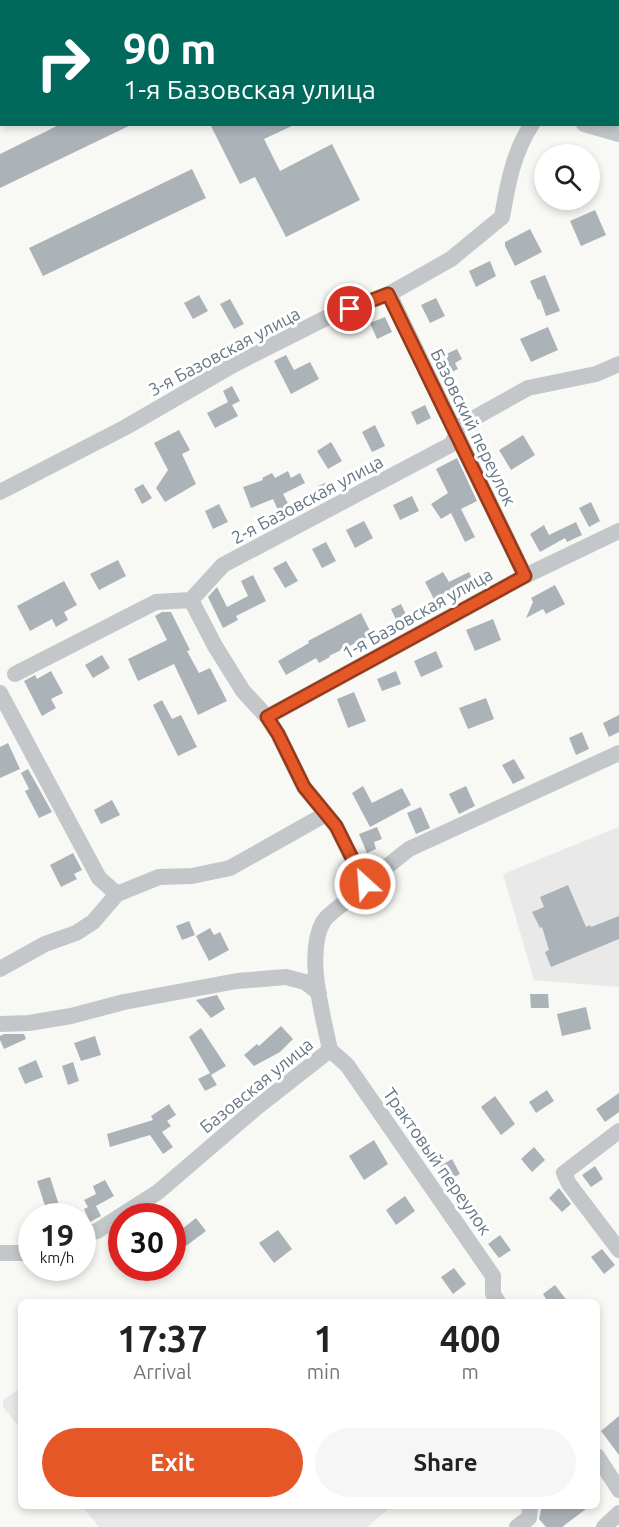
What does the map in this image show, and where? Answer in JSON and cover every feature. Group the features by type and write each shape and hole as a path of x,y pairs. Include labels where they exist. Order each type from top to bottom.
{"street":[{"name":"3-я Базовская улица","path":"0,492 126,427 253,355 330,316 388,294 451,259 502,217 511,170 522,140 531,126"},
{"path":"590,126 619,135"},
{"name":"Базовский переулок","path":"388,294 525,576"},
{"name":"2-я Базовская улица","path":"191,600 223,565 452,444 460,426 528,388 596,374 619,364"},
{"name":"1-я Базовская улица","path":"267,717 525,576 619,531"},
{"path":"15,674 156,602 191,600 215,646 243,691 267,717 278,734 304,787 336,826 364,887"},
{"path":"0,693 99,878 117,894"},
{"name":"Базовская улица","path":"96,1231 158,1192 256,1108 330,1050 319,993 315,949 323,921 409,849 619,753"},
{"path":"0,969 45,944 76,933 93,922 117,894 159,877 192,876 230,868 326,814"},
{"path":"0,1024 29,1023 71,1016 124,1002 237,981 286,977 305,982 319,993"},
{"name":"Трактовый переулок","path":"330,1050 347,1065 493,1276 491,1299"},
{"path":"619,1131 564,1173 569,1184 619,1250"},
{"path":"0,1253 18,1253"},
{"path":"600,1461 619,1490"},
{"path":"517,1527 529,1518 530,1509"},
{"path":"604,1527 619,1513"}],"shaded area":[{"path":"619,827 619,987 534,980 503,874"},
{"path":"18,1390 18,1425 3,1407 3,1400"},
{"path":"84,1509 388,1509 367,1527 99,1527"}],"building":[{"path":"57,126 129,126 0,188 0,154"},
{"path":"211,126 292,126 264,139 280,171 332,144 360,200 286,237 255,177 240,184"},
{"path":"192,169 206,198 43,276 29,248"},
{"path":"595,210 606,235 581,246 570,221"},
{"path":"530,229 542,252 515,266 505,242"},
{"path":"490,261 496,276 476,287 469,271"},
{"path":"545,275 560,311 546,316 530,281"},
{"path":"199,295 208,311 193,319 184,303"},
{"path":"436,298 445,316 430,323 421,305"},
{"path":"230,299 244,324 234,329 220,304"},
{"path":"385,317 392,332 377,339 370,323"},
{"path":"548,327 558,350 531,362 520,339"},
{"path":"457,349 462,359 455,363 458,369 447,374 438,358"},
{"path":"286,355 294,370 310,362 319,379 291,394 274,361"},
{"path":"232,386 240,401 232,405 238,416 215,428 207,413 228,402 223,391"},
{"path":"425,405 431,418 417,425 411,412"},
{"path":"375,425 385,446 372,452 362,432"},
{"path":"179,430 190,450 182,454 196,484 165,502 156,488 168,470 154,443"},
{"path":"523,435 535,455 511,470 499,450"},
{"path":"331,442 342,461 328,469 317,451"},
{"path":"457,458 477,501 461,509 475,537 465,542 451,513 441,519 431,504 448,493 436,469"},
{"path":"288,471 291,478 300,473 305,483 283,494 293,513 282,519 273,499 251,508 243,487 263,480 262,478 272,473 275,478"},
{"path":"330,481 336,493 324,499 318,486"},
{"path":"143,484 152,498 142,504 134,489"},
{"path":"412,496 419,511 400,520 393,505"},
{"path":"591,502 600,521 589,527 579,508"},
{"path":"219,504 228,522 213,529 205,511"},
{"path":"364,521 373,538 355,548 346,530"},
{"path":"576,522 582,535 567,542 565,538 540,552 530,534 544,525 549,535"},
{"path":"326,542 336,561 322,568 312,549"},
{"path":"118,560 126,576 99,590 90,574"},
{"path":"286,561 298,581 285,588 273,568"},
{"path":"443,572 449,582 469,572 474,582 436,603 425,582"},
{"path":"253,575 266,601 236,616 238,620 223,628 208,597 217,587 227,607 248,596 241,581"},
{"path":"64,581 77,605 64,612 68,620 56,627 52,619 30,631 17,606"},
{"path":"555,585 565,604 546,614 543,609 526,618 533,602 531,598"},
{"path":"401,604 408,619 398,624 391,609"},
{"path":"162,612 171,612 199,673 210,668 227,701 198,715 174,664 138,681 128,659 167,640 155,616"},
{"path":"361,613 372,635 319,663 316,658 286,675 278,661 309,643 308,641"},
{"path":"493,619 501,640 475,651 466,630"},
{"path":"436,651 443,667 421,677 414,661"},
{"path":"102,655 110,668 93,678 85,665"},
{"path":"51,671 63,693 51,699 56,708 42,716 24,681 35,675 37,679"},
{"path":"396,671 401,684 382,691 377,679"},
{"path":"354,692 366,721 348,728 337,699"},
{"path":"486,698 494,719 468,729 459,708"},
{"path":"162,700 172,719 181,715 197,747 178,756 153,705"},
{"path":"619,715 619,732 609,737 603,723"},
{"path":"582,732 589,749 576,755 569,738"},
{"path":"8,743 20,769 0,778 0,747"},
{"path":"514,759 525,778 513,784 502,765"},
{"path":"28,769 52,812 39,818 25,791 29,789 21,773"},
{"path":"363,786 372,803 402,788 411,805 370,827 352,793"},
{"path":"466,786 475,806 459,814 449,794"},
{"path":"112,800 120,815 101,824 94,810"},
{"path":"421,807 430,828 416,834 407,813"},
{"path":"377,827 382,839 374,842 376,849 367,853 359,834"},
{"path":"73,853 82,870 74,874 77,879 61,887 50,865"},
{"path":"568,885 586,927 619,916 619,939 551,967 545,952 549,950 542,927 540,928 532,912 544,907 540,897"},
{"path":"189,921 195,935 182,940 176,926"},
{"path":"210,928 214,935 220,932 229,950 209,961 196,936"},
{"path":"530,994 548,994 549,1008 531,1008"},
{"path":"217,995 225,1009 211,1018 196,1000"},
{"path":"586,1007 591,1029 562,1036 557,1014"},
{"path":"281,1026 293,1039 280,1052 254,1066 244,1055 257,1044 259,1046"},
{"path":"201,1028 226,1066 211,1075 217,1085 205,1091 198,1079 210,1073 189,1037"},
{"path":"24,1034 26,1039 4,1049 0,1036"},
{"path":"95,1036 101,1055 81,1061 74,1043"},
{"path":"36,1060 43,1077 25,1084 18,1068"},
{"path":"73,1062 79,1081 68,1085 62,1066"},
{"path":"547,1090 554,1101 536,1113 529,1102"},
{"path":"619,1093 619,1112 605,1122 596,1109"},
{"path":"495,1096 515,1124 501,1135 481,1107"},
{"path":"169,1104 176,1115 167,1121 171,1126 162,1132 173,1147 163,1154 150,1135 110,1147 107,1134 153,1120 151,1116"},
{"path":"224,1105 233,1114 213,1131 206,1124"},
{"path":"374,1140 388,1164 364,1180 349,1156"},
{"path":"534,1147 545,1160 532,1172 521,1159"},
{"path":"452,1159 460,1174 448,1181 440,1166"},
{"path":"595,1166 603,1179 591,1187 582,1175"},
{"path":"50,1177 58,1203 44,1203 37,1181"},
{"path":"105,1180 114,1196 96,1206 96,1203 86,1203 84,1200 96,1194 93,1186"},
{"path":"559,1188 571,1204 562,1212 549,1198"},
{"path":"405,1196 415,1211 396,1225 386,1210"},
{"path":"96,1206 101,1216 96,1219"},
{"path":"196,1218 206,1231 186,1246 186,1226"},
{"path":"278,1230 292,1249 274,1263 259,1243"},
{"path":"500,1235 511,1250 499,1258 488,1244"},
{"path":"602,1249 615,1265 604,1274 591,1257"},
{"path":"454,1268 466,1284 453,1294 441,1277"},
{"path":"555,1285 566,1299 546,1299 543,1294"},
{"path":"619,1416 619,1455 601,1431"},
{"path":"541,1509 586,1509 562,1527 546,1527 539,1519"}],"route":[{"path":"350,309 388,294 525,576 267,717 304,787 336,826 365,884"}]}
